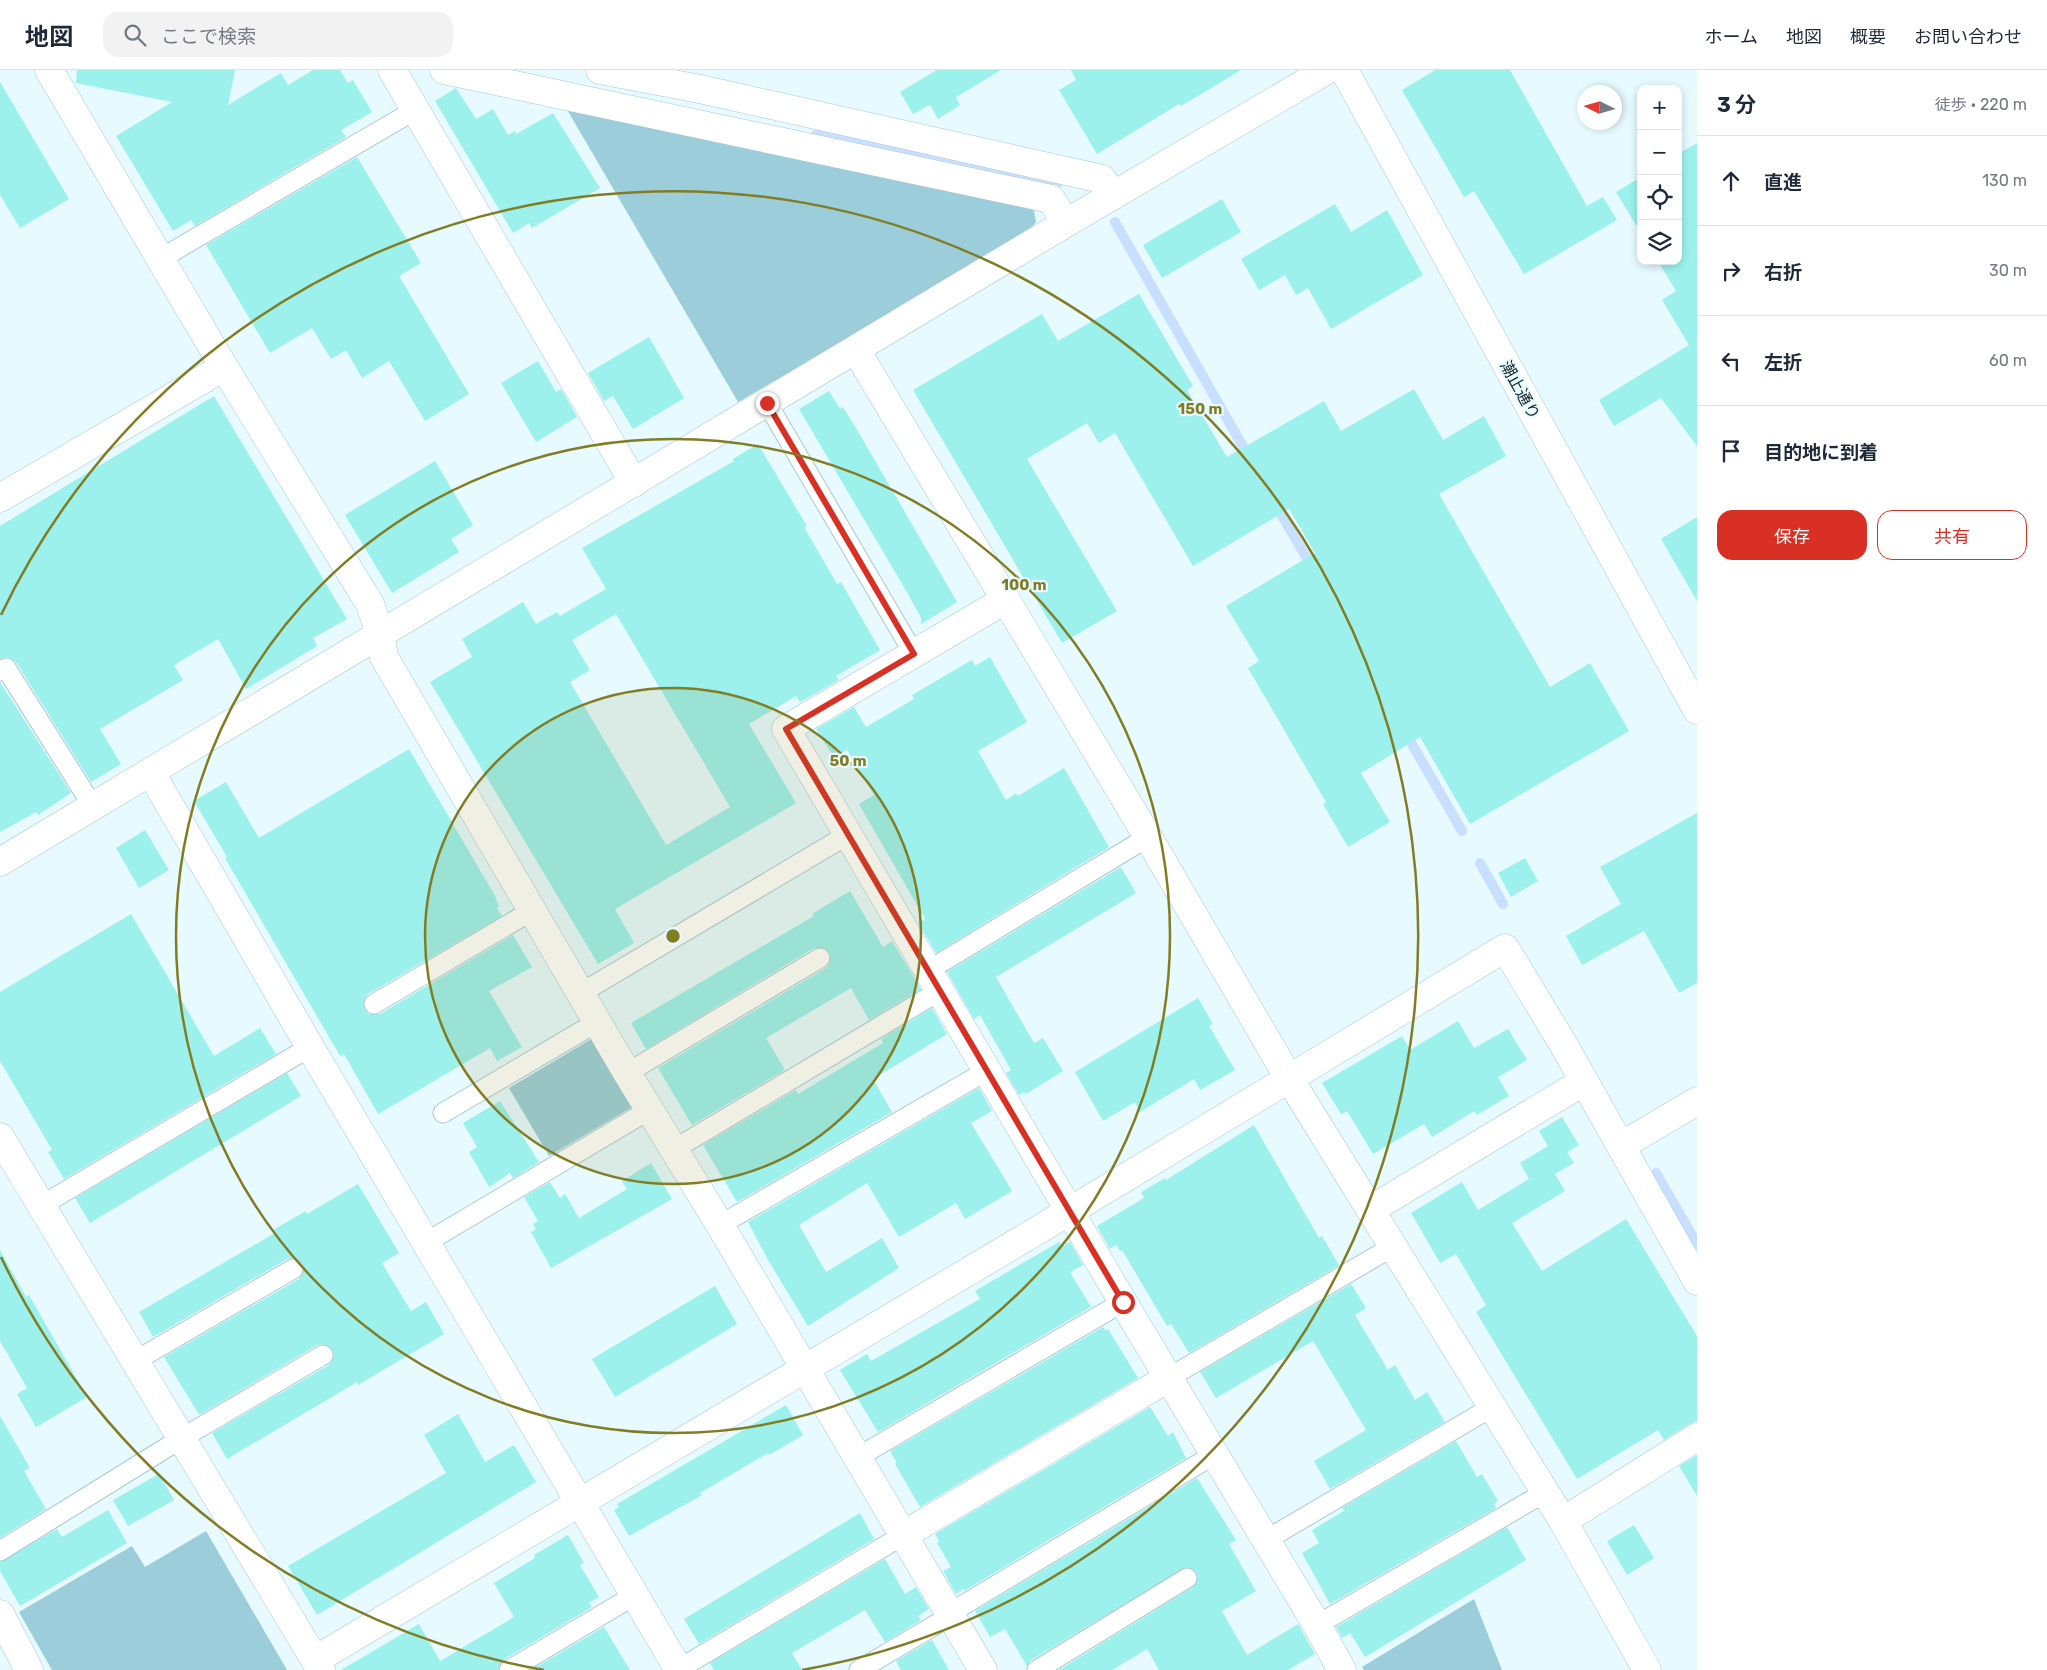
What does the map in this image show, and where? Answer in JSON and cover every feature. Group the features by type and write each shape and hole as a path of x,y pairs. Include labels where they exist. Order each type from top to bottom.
{"street":[{"path":"49,70 224,367 370,604 380,634 384,657 627,1073 720,1225 804,1370 905,1534 983,1670"},
{"path":"392,70 634,483"},
{"path":"444,70 1051,199 1066,223"},
{"path":"600,70 695,80 1102,179 1113,196"},
{"path":"0,862 92,805 151,773 1066,223 1327,70"},
{"name":"潮止通り","path":"1344,70 1697,710"},
{"path":"856,350 1148,837 1290,1080 1563,1521 1647,1670"},
{"path":"0,498 224,367"},
{"path":"1005,600 786,729 1342,1670"},
{"path":"151,773 679,1670"},
{"path":"0,1137 318,1665 582,1503 1290,1080 1505,948 1562,1042 1697,1281"},
{"path":"1370,1210 1583,1082"},
{"path":"1621,1146 1697,1101"},
{"path":"905,1534 1170,1377"},
{"path":"1563,1521 1697,1437"},
{"path":"0,1614 30,1670"}],"lane":[{"path":"160,258 415,110"},
{"path":"767,403 914,654"},
{"path":"0,671 6,668 92,805"},
{"path":"581,993 849,834"},
{"path":"673,1150 935,980 1148,837"},
{"path":"374,1004 533,910"},
{"path":"627,1073 820,958"},
{"path":"443,1113 597,1022"},
{"path":"42,1205 310,1046"},
{"path":"720,1225 988,1070"},
{"path":"427,1242 649,1110"},
{"path":"1170,1377 1392,1247"},
{"path":"135,1361 293,1269"},
{"path":"858,1457 1123,1302"},
{"path":"0,1551 182,1438 323,1354"},
{"path":"1266,1540 1492,1407"},
{"path":"859,1670 1215,1454"},
{"path":"1317,1625 1544,1493"},
{"path":"679,1670 905,1534"},
{"path":"1038,1670 1187,1578"},
{"path":"509,1670 636,1594"}],"shaded area":[{"path":"566,108 1024,201 1034,211 1036,222 1027,233 738,402"},
{"path":"593,1038 634,1106 549,1156 509,1088"},
{"path":"206,1531 287,1670 52,1670 19,1612 132,1546 145,1567"},
{"path":"1474,1599 1502,1670 1364,1670 1362,1667"}],"building":[{"path":"77,70 235,70 228,105 281,73 288,85 313,70 340,70 348,83 353,80 372,112 341,130 346,137 195,226 191,220 173,231 116,136 172,102 76,83"},
{"path":"937,70 1001,70 956,97 960,105 938,119 930,105 913,114 900,92"},
{"path":"1071,70 1241,70 1181,106 1179,104 1097,154 1059,90 1076,80"},
{"path":"1435,70 1510,70 1587,206 1603,197 1617,220 1524,274 1474,191 1464,197 1402,90"},
{"path":"0,82 69,199 20,228 0,195"},
{"path":"456,88 476,119 493,109 508,135 515,131 516,134 553,113 600,188 532,228 529,223 513,233 435,101"},
{"path":"1697,143 1697,446 1661,398 1614,426 1599,400 1689,345 1662,300 1676,291 1660,265 1682,265 1682,152"},
{"path":"357,157 421,263 399,276 469,394 425,421 389,361 362,378 346,350 331,359 312,328 270,353 206,245"},
{"path":"1637,179 1637,226 1616,192"},
{"path":"1222,199 1241,232 1162,278 1143,245"},
{"path":"1335,204 1351,232 1387,210 1423,275 1331,329 1308,288 1296,295 1285,275 1259,290 1241,259"},
{"path":"1139,294 1193,386 1187,390 1227,457 1324,401 1341,431 1414,389 1443,440 1484,416 1506,456 1439,494 1550,687 1590,663 1629,731 1470,824 1420,737 1361,773 1390,822 1348,847 1323,804 1326,802 1248,668 1259,661 1226,606 1315,553 1289,509 1193,566 1115,433 1099,443 1087,423 1027,459 1117,611 1062,643 913,390 1042,314 1058,341"},
{"path":"649,337 684,398 633,429 613,396 604,401 588,373"},
{"path":"538,361 556,392 561,389 577,417 536,442 501,383"},
{"path":"829,391 840,409 843,407 856,428 957,602 921,624 921,618 908,594 799,409"},
{"path":"214,396 347,619 313,638 317,646 246,689 218,639 174,665 183,680 100,729 121,764 91,782 16,662 7,657 0,658 0,526"},
{"path":"758,444 807,526 804,527 837,584 841,582 880,650 836,676 839,680 800,702 796,696 749,724 796,803 615,909 634,943 598,964 430,682 472,657 462,639 523,602 536,624 557,612 560,616 606,589 582,548 734,461 733,459","holes":["616,614 730,807 666,845 570,682 590,670 572,640"]},
{"path":"435,461 473,525 451,539 459,552 392,593 345,515"},
{"path":"1697,517 1697,601 1661,539"},
{"path":"990,657 1027,722 978,751 1006,800 1016,793 1018,796 1064,768 1109,847 936,953 918,923 925,919 859,804 874,795 847,750 834,758 816,729 854,707 866,727 914,699 912,695 972,660 975,666"},
{"path":"0,682 71,793 38,815 36,812 0,832"},
{"path":"409,749 494,894 499,906 497,908 502,916 368,994 364,999 364,1009 369,1014 380,1014 513,935 532,967 489,991 522,1047 497,1061 490,1048 378,1114 344,1054 340,1056 194,801 226,782 259,838"},
{"path":"1697,813 1697,983 1679,993 1644,931 1582,965 1566,936 1621,904 1600,867"},
{"path":"145,830 169,870 139,888 116,848"},
{"path":"1525,858 1538,881 1511,897 1498,873"},
{"path":"1121,867 1136,893 996,977 1034,1043 1043,1038 1063,1071 1026,1094 1024,1092 1019,1095 1006,1073 1011,1070 980,1015 974,1019 947,972"},
{"path":"850,891 883,947 892,941 921,989 869,1020 851,988 766,1038 785,1070 692,1125 658,1068 826,968 830,963 830,953 825,948 814,948 646,1049 631,1023 814,916 812,914"},
{"path":"131,914 214,1056 260,1028 276,1054 64,1179 48,1152 52,1150 0,1061 0,992"},
{"path":"1198,998 1213,1024 1209,1026 1235,1070 1200,1090 1194,1079 1140,1112 1135,1102 1103,1121 1075,1072"},
{"path":"932,1008 947,1034 873,1079 892,1112 737,1202 703,1145 796,1090 798,1094 883,1043 881,1039"},
{"path":"1458,1021 1474,1048 1508,1029 1527,1060 1498,1077 1509,1096 1477,1115 1474,1111 1432,1137 1424,1124 1373,1154 1347,1111 1341,1114 1322,1083 1402,1036 1410,1050"},
{"path":"287,1073 301,1096 90,1223 75,1198"},
{"path":"979,1088 992,1111 971,1123 1012,1191 965,1219 956,1203 899,1237 867,1183 799,1225 826,1272 882,1238 899,1268 808,1326 768,1260 748,1222"},
{"path":"500,1101 539,1162 513,1178 510,1173 489,1187 469,1152 477,1147 463,1123"},
{"path":"1562,1117 1579,1145 1567,1152 1574,1163 1555,1174 1565,1191 1512,1223 1542,1271 1626,1219 1697,1336 1697,1421 1664,1440 1658,1430 1577,1479 1476,1312 1486,1305 1456,1254 1440,1263 1411,1213 1462,1182 1478,1210 1529,1179 1520,1163 1548,1146 1539,1131"},
{"path":"1254,1125 1319,1238 1322,1236 1339,1265 1189,1353 1171,1324 1167,1326 1122,1250 1120,1251 1116,1245 1110,1249 1097,1226 1144,1198 1141,1192 1165,1178 1166,1180"},
{"path":"651,1163 672,1199 551,1268 531,1232 536,1229 533,1224 538,1221 524,1197 550,1182 560,1198 565,1194 579,1218 627,1189 622,1181"},
{"path":"358,1184 399,1253 382,1263 411,1311 426,1302 444,1334 358,1385 357,1382 227,1459 212,1433 329,1365 334,1355 332,1349 323,1344 317,1345 201,1414 198,1413 164,1357 299,1279 304,1269 302,1263 293,1258 287,1259 153,1337 139,1312 275,1233 273,1230 306,1211 307,1214"},
{"path":"1059,1242 1062,1247 1070,1242 1083,1265 1070,1272 1091,1307 878,1432 840,1370 867,1354 871,1361 980,1299 975,1291"},
{"path":"0,1250 26,1297 29,1295 87,1397 36,1427 17,1394 27,1388 0,1341"},
{"path":"1351,1284 1366,1308 1355,1315 1388,1370 1395,1365 1415,1400 1427,1392 1445,1422 1330,1489 1314,1461 1366,1430 1313,1341 1216,1398 1200,1372"},
{"path":"715,1286 737,1324 615,1397 592,1359"},
{"path":"1103,1327 1105,1330 1108,1329 1138,1378 920,1507 895,1464 897,1463 890,1451"},
{"path":"786,1405 803,1435 769,1455 768,1453 700,1493 702,1495 629,1536 614,1510 619,1507 617,1504"},
{"path":"1150,1407 1168,1436 1173,1432 1186,1458 956,1594 943,1571 951,1567 937,1543 939,1541 935,1534"},
{"path":"458,1414 485,1462 514,1445 536,1482 317,1615 288,1566 446,1473 424,1435"},
{"path":"0,1416 30,1468 24,1471 46,1509 0,1538"},
{"path":"1456,1441 1477,1477 1482,1474 1498,1501 1494,1504 1496,1508 1330,1604 1302,1553 1319,1543 1312,1530 1344,1511 1342,1508"},
{"path":"1697,1455 1697,1496 1679,1466"},
{"path":"159,1474 174,1500 128,1526 113,1500"},
{"path":"1197,1478 1236,1540 1229,1544 1256,1591 1222,1611 1247,1655 1298,1624 1315,1654 1288,1670 1159,1670 1147,1649 1112,1670 1059,1670 1193,1587 1198,1577 1196,1572 1187,1567 1031,1660 1027,1666 1005,1629 990,1637 975,1611"},
{"path":"108,1510 127,1543 20,1606 0,1571 0,1562 57,1529 62,1537"},
{"path":"860,1513 874,1539 699,1644 684,1619"},
{"path":"1634,1525 1654,1558 1627,1575 1607,1541"},
{"path":"1507,1527 1526,1560 1365,1657 1350,1633 1342,1638 1336,1627"},
{"path":"568,1535 584,1563 580,1565 599,1597 589,1603 592,1607 503,1660 498,1670 341,1670 419,1624 440,1661 514,1617 494,1583 535,1558 534,1555"},
{"path":"885,1559 905,1594 916,1587 929,1609 918,1616 921,1620 885,1642 865,1610 792,1653 802,1670 714,1670 710,1663"},
{"path":"604,1627 630,1670 531,1670"},
{"path":"932,1640 949,1670 901,1670 896,1661"}],"waterway":[{"path":"816,135 1058,183"},
{"path":"1115,222 1250,459"},
{"path":"1274,502 1313,569"},
{"path":"1405,732 1462,831"},
{"path":"1480,863 1503,904"},
{"path":"1656,1173 1697,1244"}],"route":[{"path":"767,403 914,654 786,729 1123,1302"}]}
